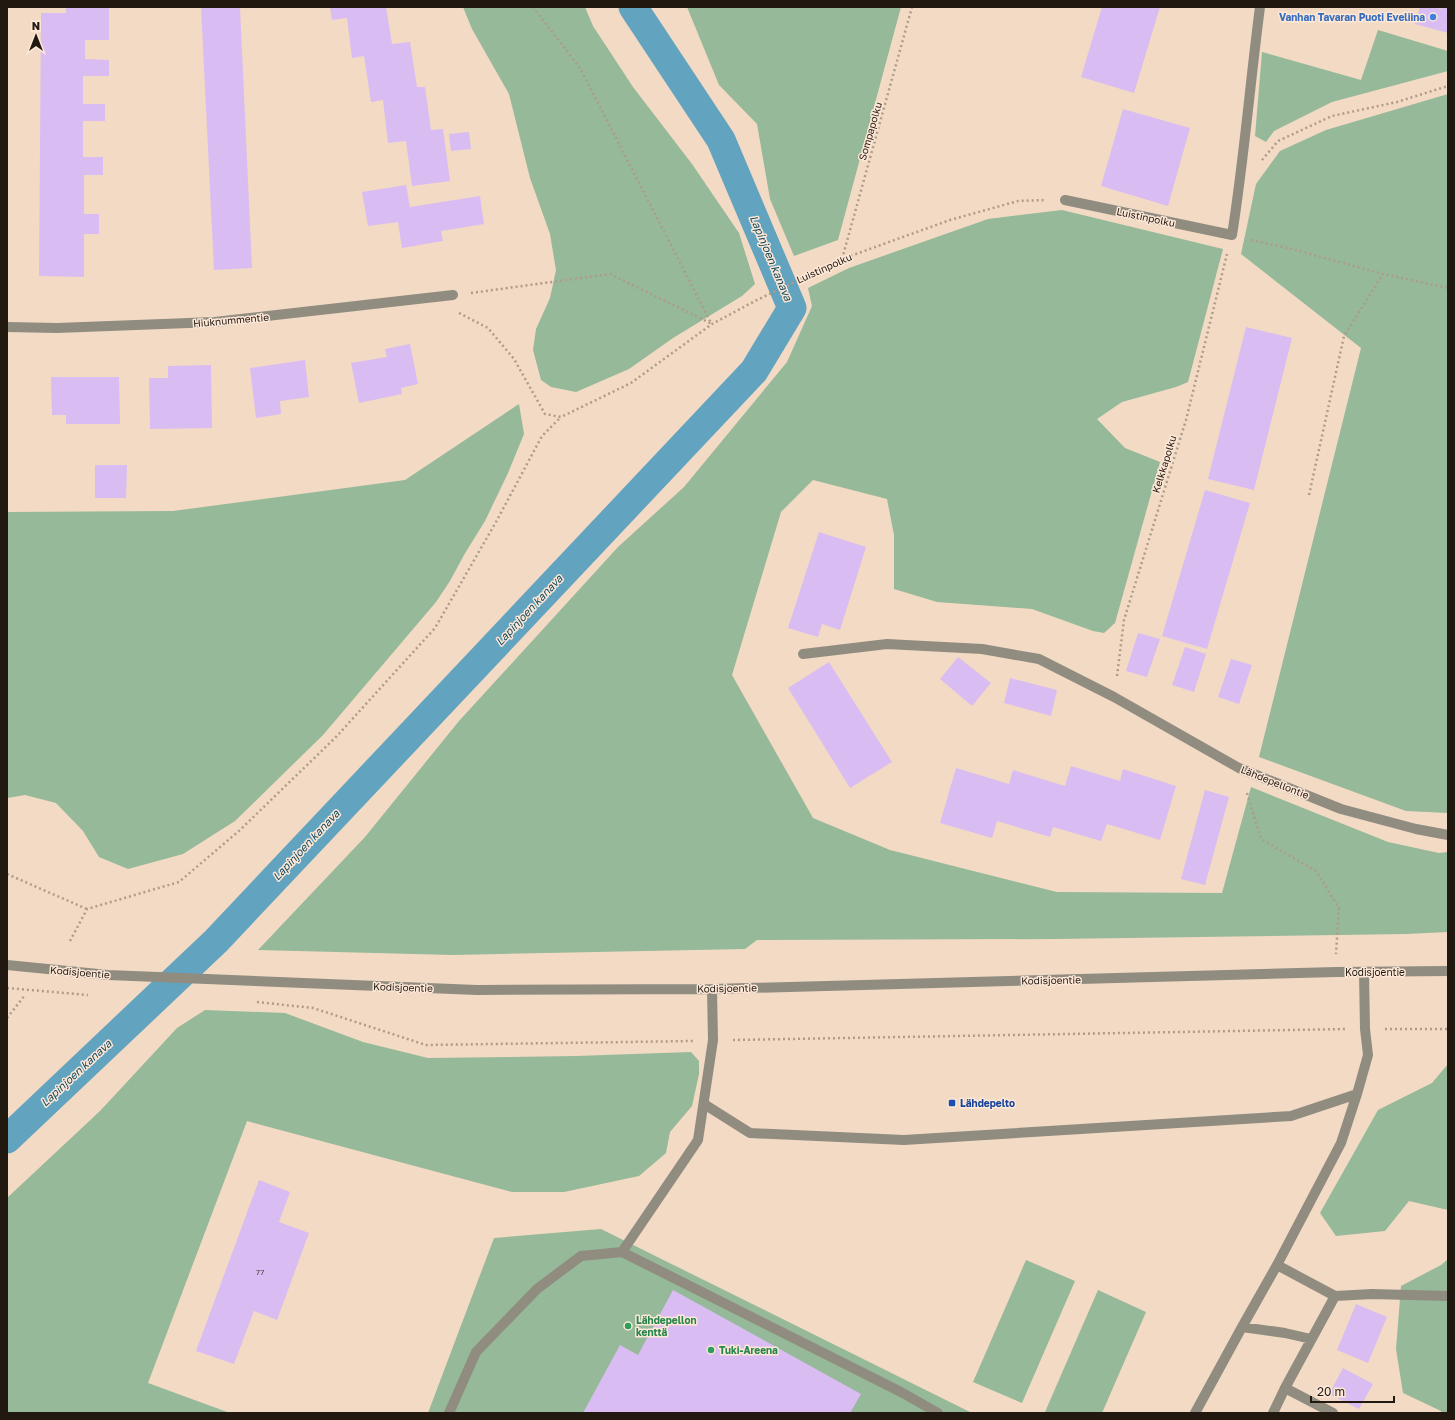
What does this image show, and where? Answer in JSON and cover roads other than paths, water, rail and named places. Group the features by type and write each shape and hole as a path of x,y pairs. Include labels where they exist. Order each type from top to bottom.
{"street":[{"name":"Luistinpolku","path":"1065,200 1232,235 1240,186 1245,129 1260,7"},
{"name":"Hiuknummentie","path":"7,327 57,328 215,322 453,296"},
{"name":"Lähdepellontie","path":"803,654 887,644 982,649 1039,659 1114,697 1239,768 1341,809 1416,829 1448,834"},
{"name":"Kodisjoentie","path":"7,965 108,975 477,990 712,988 1336,972 1364,973 1448,971"},
{"path":"1196,1413 1242,1326 1277,1265 1341,1142 1368,1055 1365,1029 1364,973"},
{"path":"622,1252 698,1140 713,1040 712,988"},
{"path":"704,1104 750,1133 904,1140 1291,1116 1357,1094"},
{"path":"449,1413 476,1352 537,1289 581,1256 622,1252 901,1392 938,1413"},
{"path":"1277,1265 1334,1296 1372,1294 1448,1296"},
{"path":"1273,1413 1334,1296"},
{"path":"1242,1326 1311,1338"},
{"path":"1285,1388 1333,1413"}],"waterway":[{"name":"Lapinjoen kanava","path":"7,1139 216,941 754,371 792,308 721,140 633,7"}],"place":[{"name":"Vanhan Tavaran Puoti Eveliina","path":"1433,17"},
{"name":"Lähdepelto","path":"952,1103"},
{"name":"Lähdepellon kenttä","path":"628,1326"},
{"name":"Tuki-Areena","path":"711,1350"}]}
